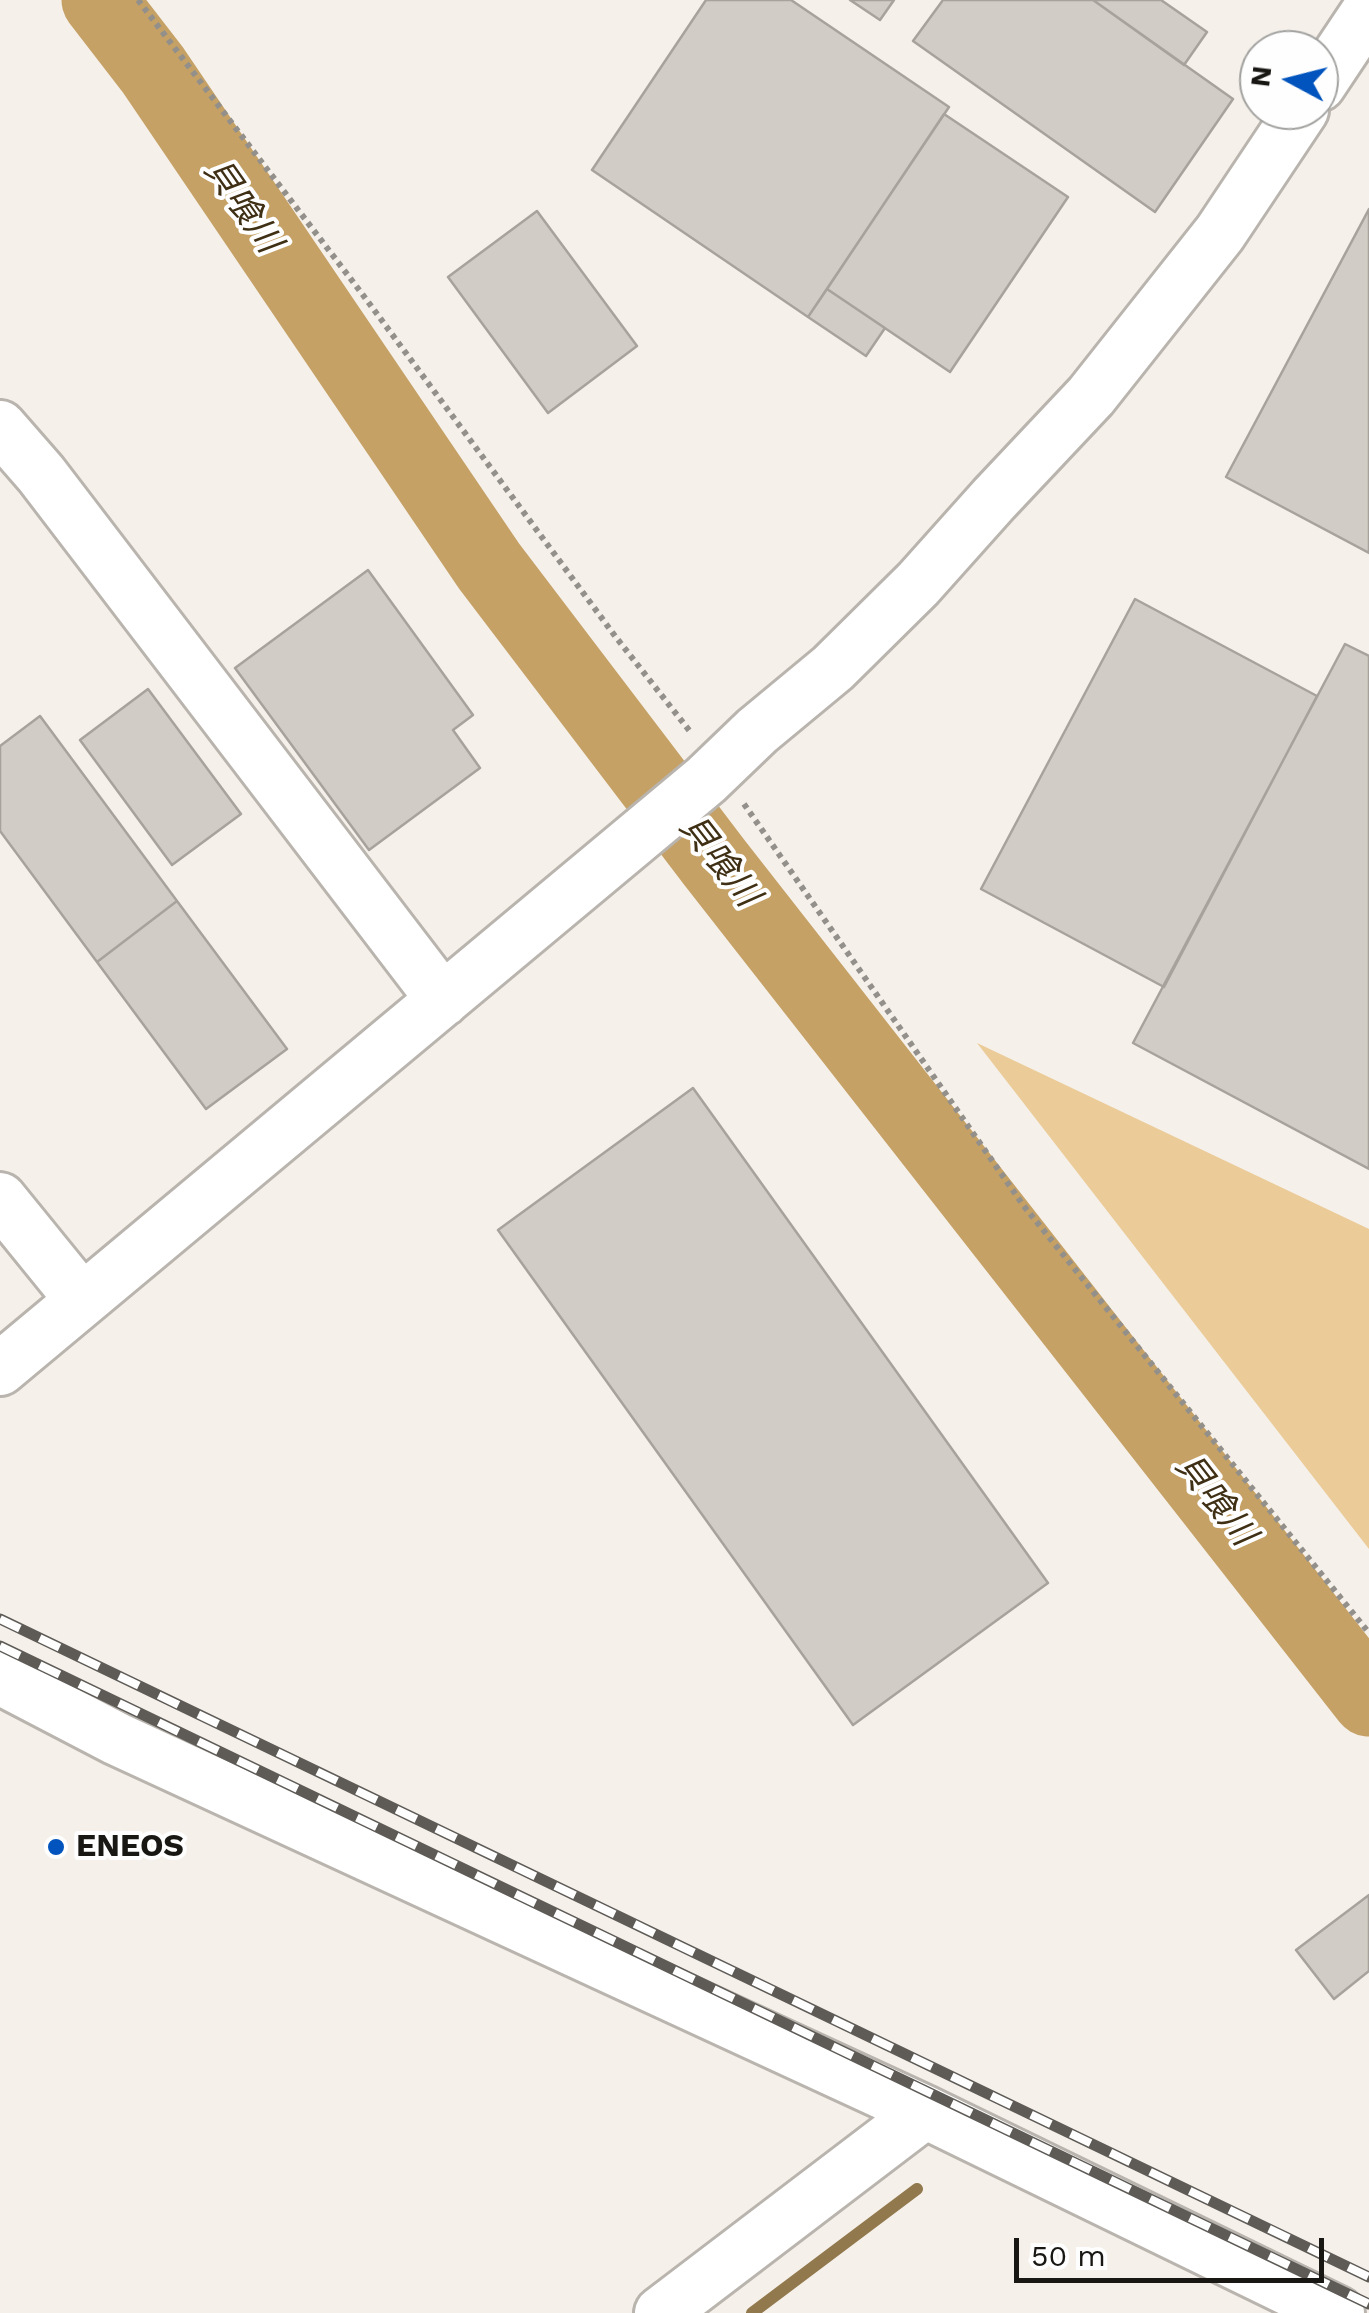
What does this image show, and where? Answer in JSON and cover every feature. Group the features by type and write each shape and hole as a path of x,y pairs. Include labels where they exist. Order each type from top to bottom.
{"street":[{"path":"1339,55 1369,10"},
{"path":"0,1368 641,835 833,668 918,584 1091,396 1220,232 1289,130"},
{"path":"0,427 41,474 443,1000"},
{"path":"0,1199 82,1300"},
{"path":"0,1678 117,1739 924,2112 1338,2313"},
{"path":"662,2313 924,2112"}],"path":[{"path":"138,0 363,294 1023,1205 1369,1633"}],"shaded area":[{"path":"977,1043 1369,1229 1369,1549"}],"building":[{"path":"706,0 791,0 949,107 808,317 592,170"},
{"path":"850,0 894,0 880,20"},
{"path":"943,0 1093,0 1233,99 1155,212 913,41"},
{"path":"1093,0 1161,0 1207,32 1184,65"},
{"path":"944,114 1068,197 950,372 827,289"},
{"path":"1369,209 1369,553 1226,477"},
{"path":"537,211 637,346 548,413 448,277"},
{"path":"827,289 885,328 866,356 808,317"},
{"path":"368,570 473,715 453,730 480,768 369,850 235,668"},
{"path":"1135,599 1317,696 1164,987 981,889"},
{"path":"1345,644 1369,656 1369,1169 1133,1043"},
{"path":"148,689 241,814 172,865 80,740"},
{"path":"40,716 177,901 97,962 0,831 0,746"},
{"path":"177,901 287,1049 206,1109 97,962"},
{"path":"693,1088 1048,1583 853,1725 498,1230"},
{"path":"1369,1895 1369,1971 1334,1999 1296,1950"}],"waterway":[{"name":"貝喰川","path":"99,0 153,70 489,566 714,862 1369,1699"},
{"path":"752,2313 917,2189"}],"railway":[{"path":"0,1619 1369,2277"},
{"path":"0,1646 1369,2304"}],"place":[{"name":"ENEOS","path":"56,1847"}]}
